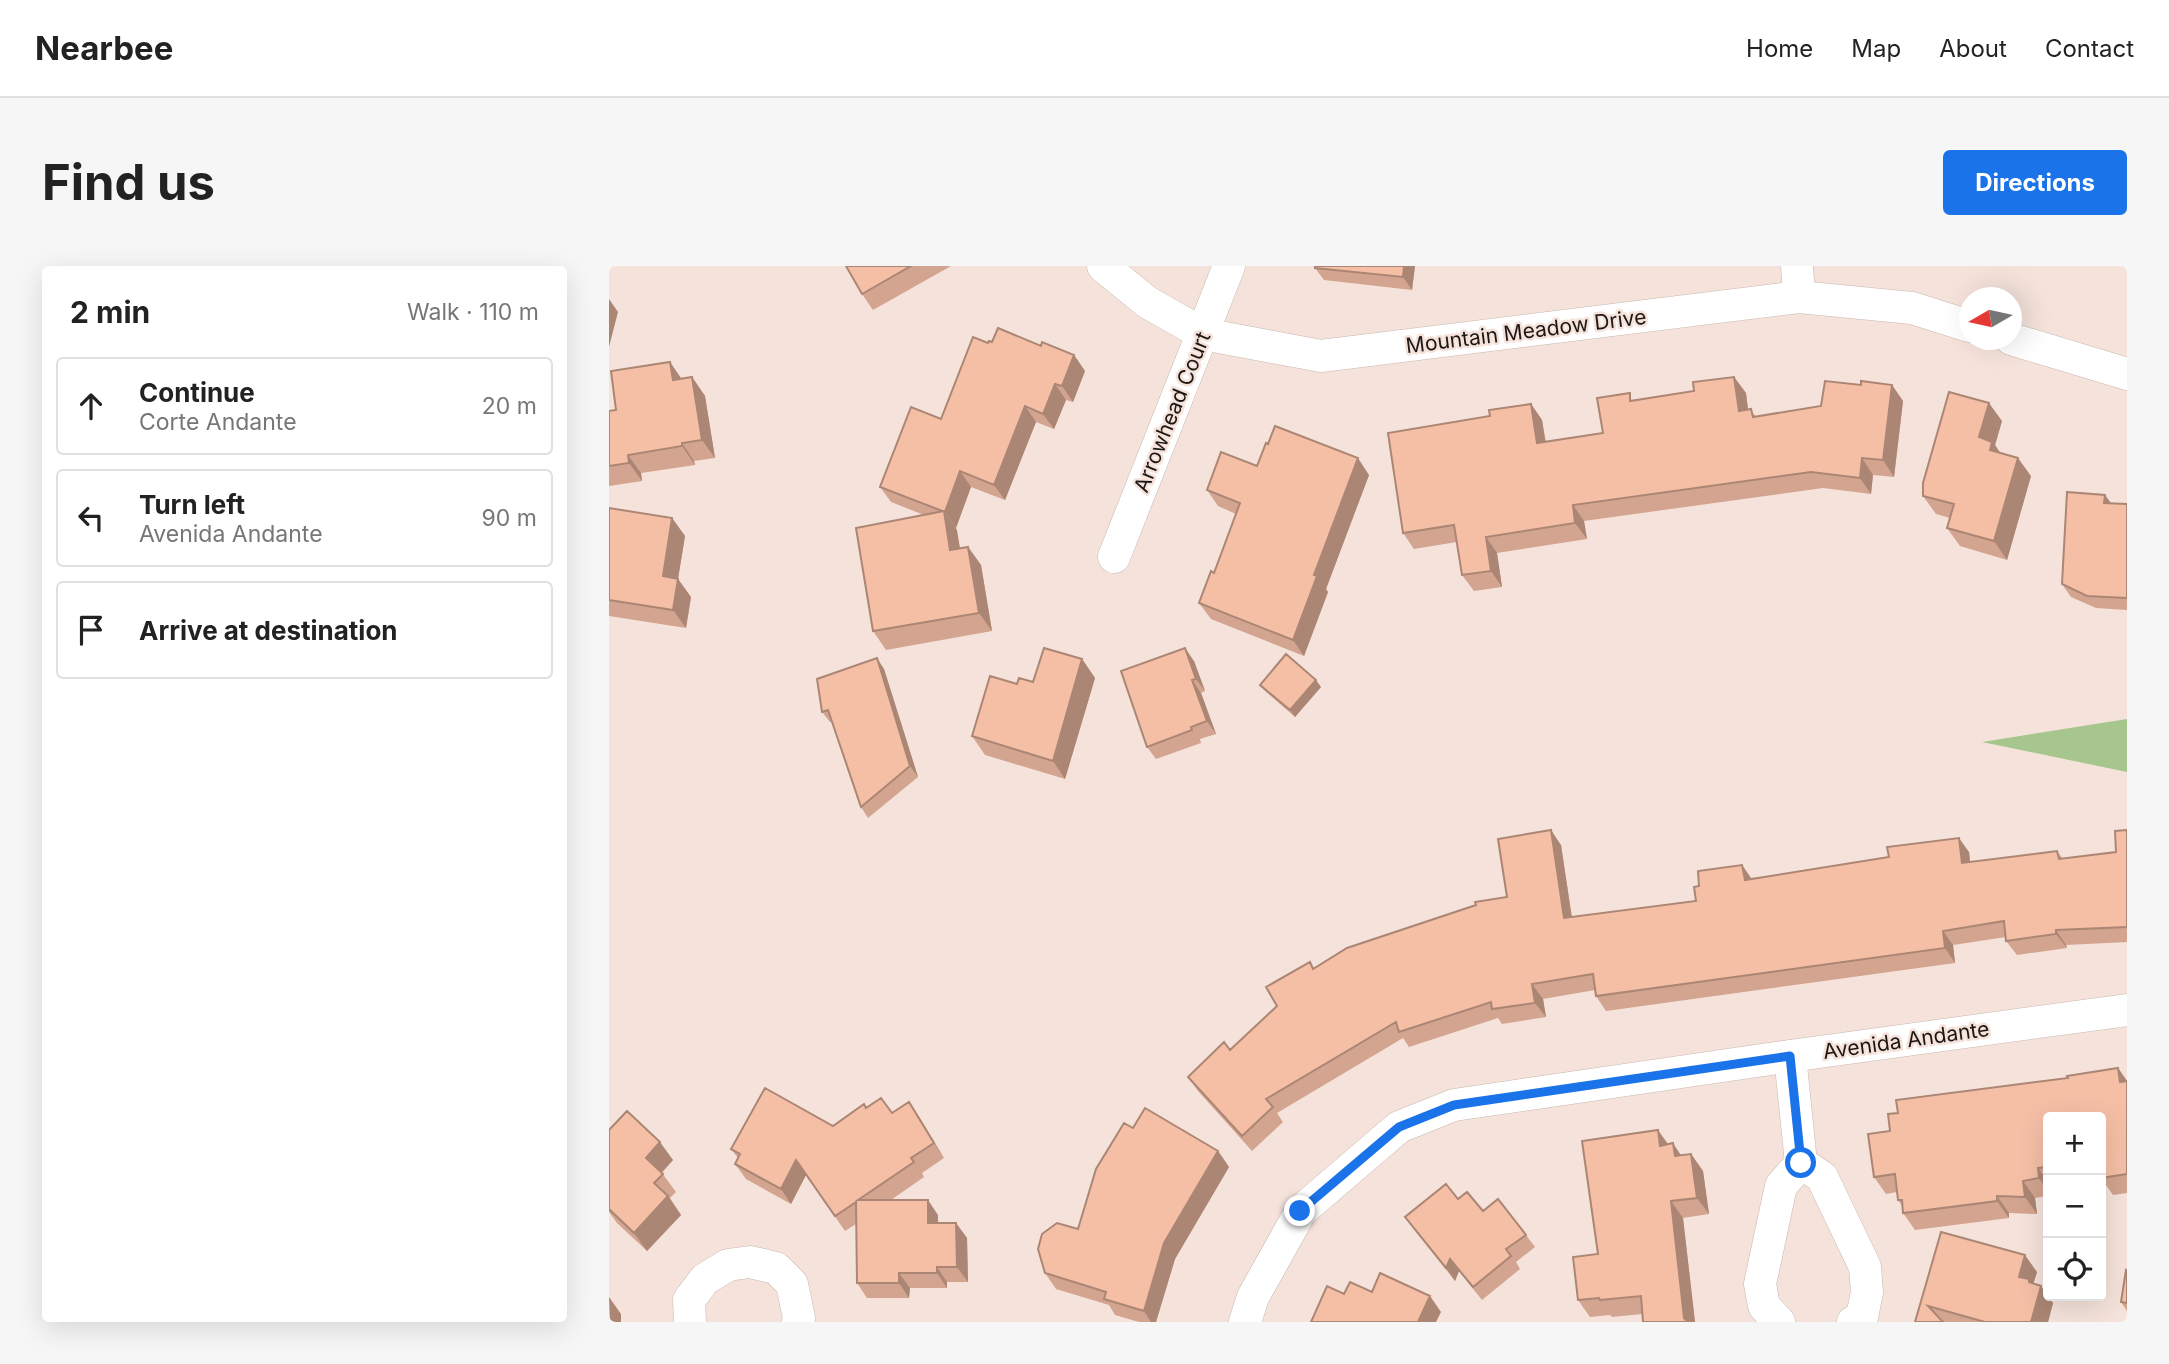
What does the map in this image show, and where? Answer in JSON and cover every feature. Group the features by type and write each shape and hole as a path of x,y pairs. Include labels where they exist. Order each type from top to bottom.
{"street":[{"name":"Mountain Meadow Drive","path":"1103,266 1147,302 1203,334 1321,356 1799,298 1912,308 1959,323"},
{"name":"Arrowhead Court","path":"1114,557 1229,266"},
{"path":"1797,266 1799,298"},
{"path":"2022,342 2127,374"},
{"name":"Avenida Andante","path":"1245,1322 1253,1297 1300,1211 1399,1127 1454,1105 2127,1010"},
{"path":"1779,1322 1764,1306 1760,1284 1781,1186 1801,1163 1790,1056"},
{"path":"1801,1163 1822,1177 1865,1267 1867,1292 1862,1317 1853,1322"},
{"path":"690,1322 689,1300 705,1279 728,1265 750,1262 776,1268 792,1284 798,1322"}],"green space":[{"path":"2127,719 2127,772 1982,742"}],"building":[{"path":"846,266 911,266 862,294"},
{"path":"1315,266 1404,266 1403,277"},
{"path":"998,328 1041,346 1042,342 1074,355 1062,386 1055,384 1043,414 1025,406 994,485 960,471 945,512 880,487 911,407 941,419 973,337 992,342"},
{"path":"670,362 673,380 692,377 702,440 628,455 629,463 609,466 609,411 616,410 611,371"},
{"path":"1734,377 1739,411 1751,409 1753,417 1821,406 1825,381 1861,385 1861,381 1892,385 1883,460 1862,458 1860,478 1811,472 1573,505 1575,523 1486,537 1491,571 1462,575 1454,525 1403,533 1388,433 1490,416 1489,410 1531,404 1537,443 1603,433 1597,398 1630,393 1630,401 1694,391 1693,382"},
{"path":"1949,392 1989,403 1979,437 1992,442 1990,450 2018,458 1994,541 1947,528 1954,504 1923,496 1923,483"},
{"path":"1275,426 1358,458 1293,640 1199,603 1211,571 1214,573 1240,503 1207,490 1221,452 1257,466"},
{"path":"2067,492 2105,495 2104,503 2127,504 2127,598 2087,596 2062,584"},
{"path":"609,508 672,518 663,576 678,579 673,610 609,600"},
{"path":"944,511 950,550 968,547 979,613 873,631 856,528"},
{"path":"1044,648 1082,659 1053,761 972,736 990,676 1017,684 1019,678 1033,682"},
{"path":"1185,648 1196,679 1192,680 1207,721 1191,727 1192,730 1147,747 1121,671"},
{"path":"1286,654 1316,680 1290,710 1260,685"},
{"path":"877,658 910,766 861,807 828,710 822,712 817,679"},
{"path":"1551,830 1564,918 1696,901 1694,887 1699,886 1698,871 1742,865 1745,880 1889,857 1887,847 1959,838 1962,863 2057,851 2059,859 2116,852 2115,831 2127,830 2127,927 2056,930 2056,934 2006,941 2004,921 1943,931 1945,948 1596,996 1593,974 1532,984 1535,1003 1492,1009 1491,1002 1399,1032 1396,1022 1266,1099 1273,1107 1242,1136 1188,1077 1224,1042 1230,1050 1277,1006 1266,987 1310,962 1313,969 1347,948 1476,905 1475,902 1507,897 1498,839"},
{"path":"2118,1068 2120,1082 2127,1081 2127,1174 2106,1177 2106,1112 2043,1112 2043,1168 2038,1168 2039,1178 2023,1181 2025,1197 1997,1196 1997,1201 1903,1213 1902,1200 1898,1200 1895,1174 1874,1177 1868,1134 1890,1131 1888,1114 1898,1113 1896,1100 2068,1078 2067,1076"},
{"path":"765,1088 833,1126 864,1104 866,1108 881,1098 892,1113 909,1102 934,1143 911,1158 914,1162 858,1200 928,1200 928,1223 956,1223 957,1267 937,1267 937,1273 899,1273 899,1283 857,1283 856,1202 835,1216 796,1160 781,1189 735,1164 740,1154 731,1149"},
{"path":"1145,1108 1218,1151 1164,1243 1144,1311 1104,1299 1106,1292 1045,1273 1038,1249 1042,1234 1057,1223 1078,1229 1096,1169 1124,1123 1133,1128"},
{"path":"627,1111 660,1142 646,1158 663,1174 654,1183 668,1196 634,1233 609,1209 609,1130"},
{"path":"1658,1130 1660,1146 1673,1143 1675,1156 1691,1154 1697,1198 1671,1201 1684,1318 1688,1322 1643,1322 1641,1296 1578,1300 1573,1257 1598,1254 1582,1141"},
{"path":"1446,1184 1458,1199 1467,1192 1483,1211 1498,1199 1526,1235 1506,1249 1511,1256 1473,1287 1450,1259 1446,1268 1405,1217"},
{"path":"1941,1232 2025,1255 2019,1277 2041,1286 2031,1322 1985,1322 1928,1306 1943,1322 1915,1322"},
{"path":"2127,1271 2127,1303 2121,1302"},
{"path":"1380,1273 1430,1296 1418,1322 1311,1322 1327,1286 1344,1294 1350,1282 1372,1292"}],"route":[{"path":"1300,1211 1399,1127 1454,1105 1790,1056 1801,1163"}]}
